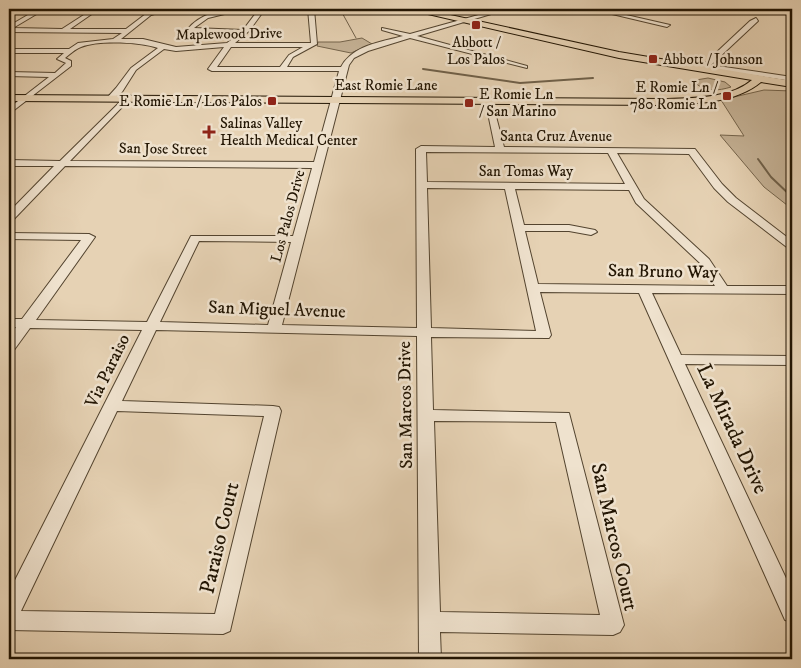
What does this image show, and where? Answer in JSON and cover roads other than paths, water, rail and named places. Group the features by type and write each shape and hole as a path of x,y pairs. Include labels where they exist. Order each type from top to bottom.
{"main road":[{"path":"416,9 619,55 703,68 754,84"},
{"path":"619,55 624,58 754,84 792,87"},
{"path":"689,71 733,82 792,87"},
{"path":"729,93 736,86 733,82"},
{"name":"East Romie Lane","path":"9,98 664,102 729,93 754,84"}],"street":[{"path":"9,29 42,9"},
{"path":"64,30 96,9"},
{"path":"116,41 148,14 168,9"},
{"path":"242,9 202,19 190,30 245,32"},
{"path":"262,9 245,32 229,45 212,69 343,69 346,62 359,53 407,36 505,9"},
{"path":"282,69 291,56 313,46 315,43 311,9"},
{"path":"594,9 668,25"},
{"path":"17,16 30,16"},
{"path":"703,68 756,20"},
{"path":"9,29 128,31"},
{"path":"384,29 525,67"},
{"name":"Maplewood Drive","path":"9,51 68,51 80,45 116,41 144,41 163,48 181,49 229,45 313,46"},
{"path":"110,98 134,67 163,48"},
{"path":"444,51 453,48"},
{"path":"9,112 70,64 60,59 68,51"},
{"path":"134,67 152,68"},
{"path":"703,68 792,79"},
{"name":"Los Palos Drive","path":"274,328 343,69"},
{"path":"9,74 56,75"},
{"path":"9,218 125,99"},
{"path":"488,101 500,150"},
{"name":"Santa Cruz Avenue","path":"421,150 692,151 718,186 732,200 792,246"},
{"name":"San Marcos Drive","path":"421,150 430,659"},
{"path":"611,150 640,201 705,262 724,290"},
{"name":"San Jose Street","path":"9,162 317,165"},
{"name":"San Tomas Way","path":"421,185 631,187"},
{"path":"509,186 534,288"},
{"path":"519,228 569,228 591,232"},
{"path":"9,236 89,237 9,347"},
{"name":"Via Paraiso","path":"9,613 195,238 297,239"},
{"name":"San Miguel Avenue","path":"9,323 544,334 534,288"},
{"name":"San Bruno Way","path":"534,288 792,290"},
{"name":"La Mirada Drive","path":"644,290 792,613"},
{"path":"675,359 792,360"},
{"name":"Paraiso Court","path":"9,620 223,624 273,410 112,406"},
{"name":"San Marcos Court","path":"426,415 563,417 612,625 430,622"}],"waterway":[{"path":"340,9 356,38"},
{"path":"423,69 520,83 593,78"},
{"path":"758,159 771,177 792,197"}],"place":[{"name":"Abbott / Los Palos","path":"476,25"},
{"name":"Abbott / Johnson","path":"653,59"},
{"name":"E Romie Ln / 780 Romie Ln","path":"727,96"},
{"name":"E Romie Ln / Los Palos","path":"272,101"},
{"name":"E Romie Ln / San Marino","path":"469,103"},
{"name":"Salinas Valley Health Medical Center","path":"209,132"}]}
